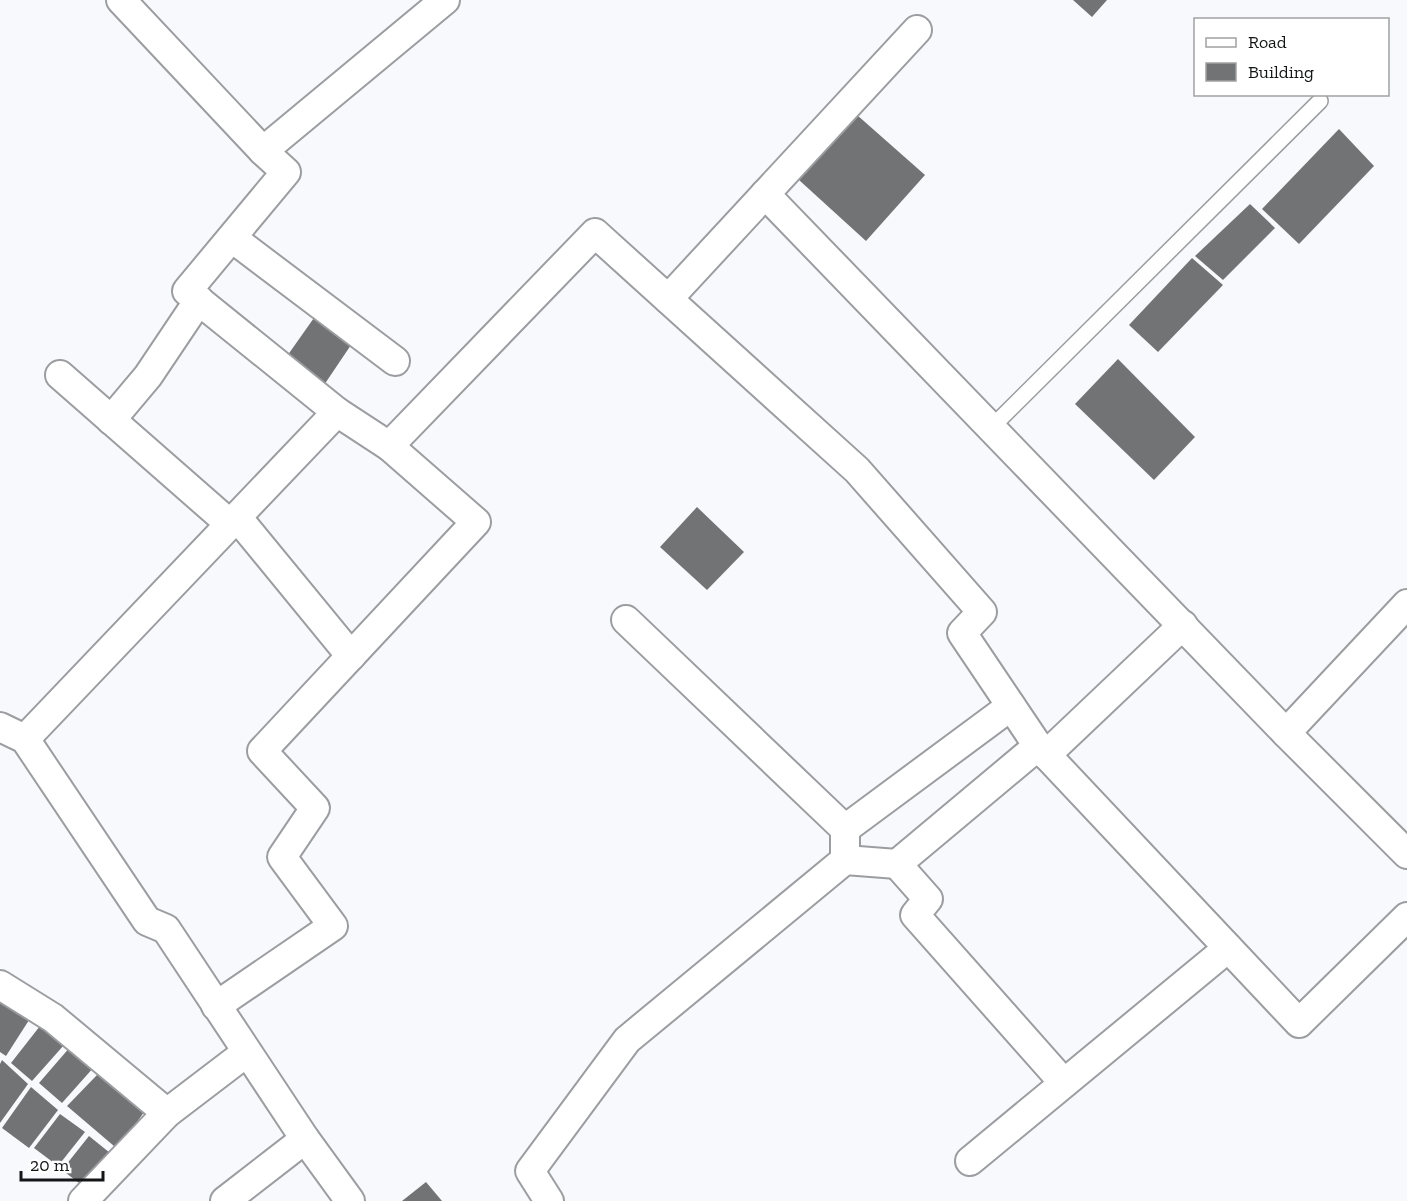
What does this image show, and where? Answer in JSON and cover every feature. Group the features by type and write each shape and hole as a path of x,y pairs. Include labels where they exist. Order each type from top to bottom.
{"street":[{"path":"122,0 262,151 286,172 187,291 337,412 388,446 476,522 262,751 315,808 282,857 333,926 216,1006"},
{"path":"262,151 445,0"},
{"path":"668,298 917,30"},
{"path":"765,194 1286,733 1407,854"},
{"path":"388,446 595,233 857,470 982,612 962,633 1042,750 1299,1023 1407,917"},
{"path":"232,238 395,361"},
{"path":"111,420 148,376 198,300"},
{"path":"60,375 111,420 234,520 351,656"},
{"path":"337,412 234,520 13,733 147,921 166,930 304,1139 350,1201"},
{"path":"1286,733 1407,604"},
{"path":"626,620 845,829 845,860"},
{"path":"549,1201 530,1171 627,1040 845,860 897,864 1042,750 1183,626"},
{"path":"845,829 1011,705"},
{"path":"897,864 928,899 915,915 1064,1083"},
{"path":"970,1161 1228,948"},
{"path":"0,985 53,1018 167,1113"},
{"path":"83,1201 167,1113 247,1052"},
{"path":"225,1201 304,1139"}],"lane":[{"path":"992,427 1320,101"}],"building":[{"path":"1073,0 1107,0 1092,17"},
{"path":"857,115 925,175 866,241 799,180"},
{"path":"1339,129 1374,166 1299,244 1262,209"},
{"path":"1250,204 1275,228 1223,280 1195,256"},
{"path":"1192,258 1223,285 1158,352 1129,325"},
{"path":"316,315 353,342 322,388 285,359"},
{"path":"1118,359 1195,437 1154,480 1075,404"},
{"path":"697,507 744,552 707,590 660,547"},
{"path":"0,998 31,1017 6,1056 0,1052"},
{"path":"40,1026 64,1045 32,1081 11,1063"},
{"path":"71,1046 94,1067 62,1103 39,1083"},
{"path":"2,1060 28,1084 0,1123 0,1064"},
{"path":"98,1074 144,1112 133,1128 140,1133 121,1152 67,1106"},
{"path":"31,1087 58,1110 29,1148 2,1128"},
{"path":"60,1114 85,1132 58,1166 34,1148"},
{"path":"89,1136 115,1157 87,1189 62,1170"},
{"path":"426,1182 442,1201 402,1201"}]}
